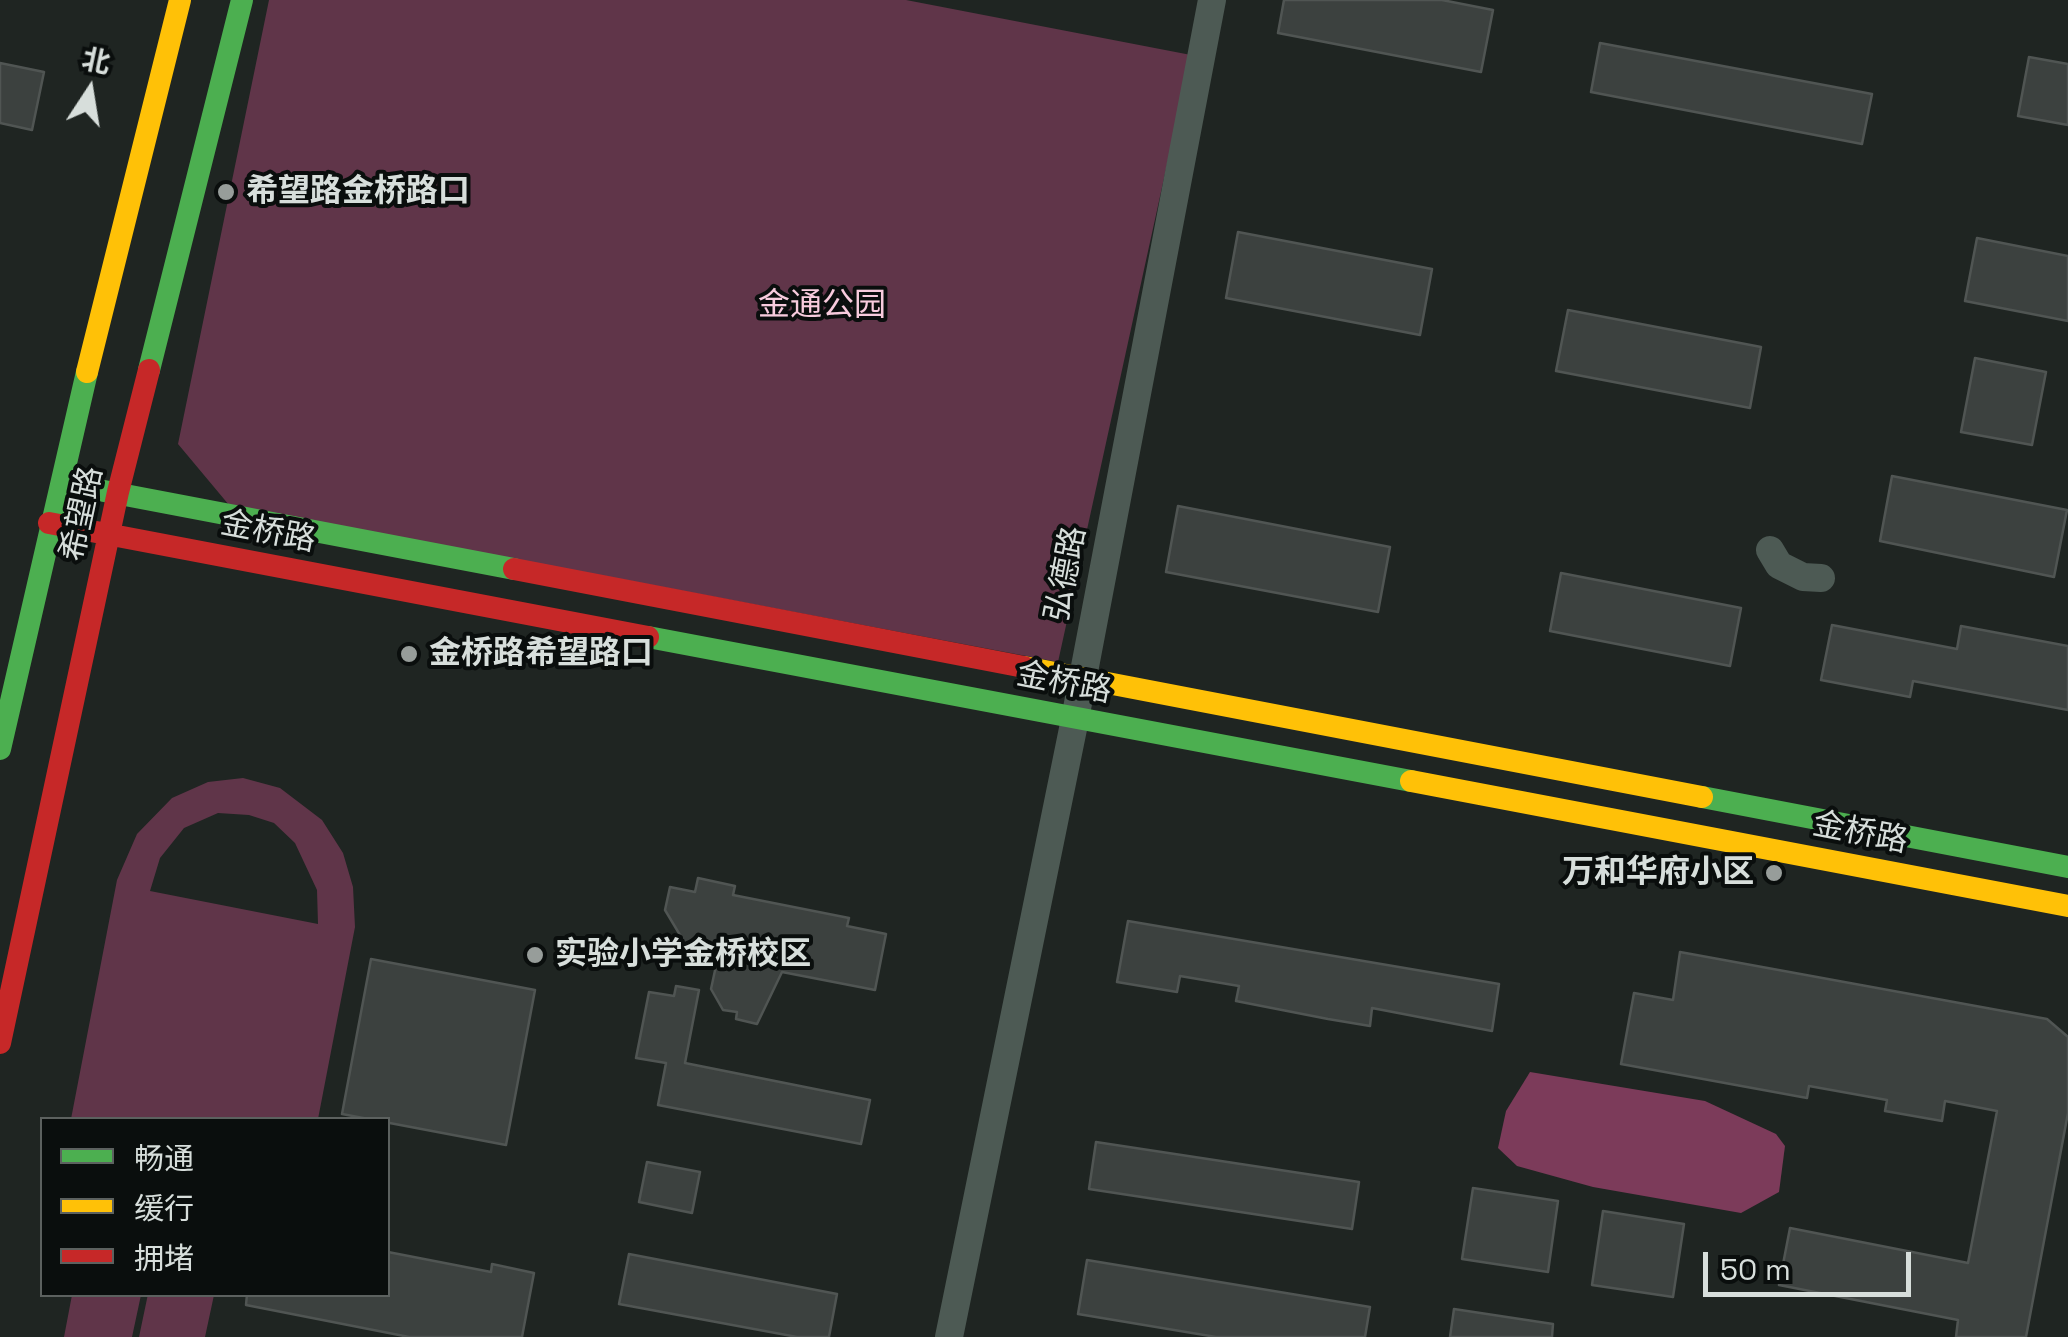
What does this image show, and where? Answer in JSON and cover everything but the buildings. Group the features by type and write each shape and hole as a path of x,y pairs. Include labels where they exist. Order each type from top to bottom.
{"street":[{"name":"希望路","path":"0,749 49,524 180,0"},
{"name":"希望路","path":"0,1043 112,537 118,492 242,0"},
{"name":"弘德路","path":"949,1337 1074,719 1212,0"},
{"name":"金桥路","path":"62,482 2068,868"},
{"name":"金桥路","path":"49,524 2068,906"},
{"path":"1770,550 1779,565 1803,577 1822,578"}],"green space":[{"name":"金通公园","path":"269,0 906,0 1191,55 1058,662 229,505 178,444"},
{"path":"243,778 280,788 322,820 343,853 353,887 355,927 318,1117 71,1117 117,880 137,834 172,798 208,782","holes":["218,813 249,815 274,823 295,843 317,890 318,924 150,891 160,858 184,828"]},
{"path":"72,1297 141,1297 132,1337 64,1337"},
{"path":"147,1297 214,1297 205,1337 139,1337"}],"shaded area":[{"path":"1530,1072 1705,1101 1776,1134 1785,1146 1779,1192 1741,1213 1593,1187 1517,1166 1498,1148 1506,1111"}],"traffic: fast":[{"path":"149,370 242,0"},
{"path":"0,749 87,372"},
{"path":"62,483 514,569"},
{"path":"648,637 1411,781"},
{"path":"1702,797 2068,867"}],"traffic: slow":[{"path":"87,372 180,0"},
{"path":"1024,667 1702,797"},
{"path":"1411,781 2068,906"}],"traffic: jam":[{"path":"0,1043 118,492 149,370"},
{"path":"49,523 648,637"},
{"path":"514,569 1024,667"}],"place":[{"name":"希望路金桥路口","path":"226,192"},
{"name":"金桥路希望路口","path":"409,654"},
{"name":"万和华府小区","path":"1774,873"},
{"name":"实验小学金桥校区","path":"535,955"}]}
